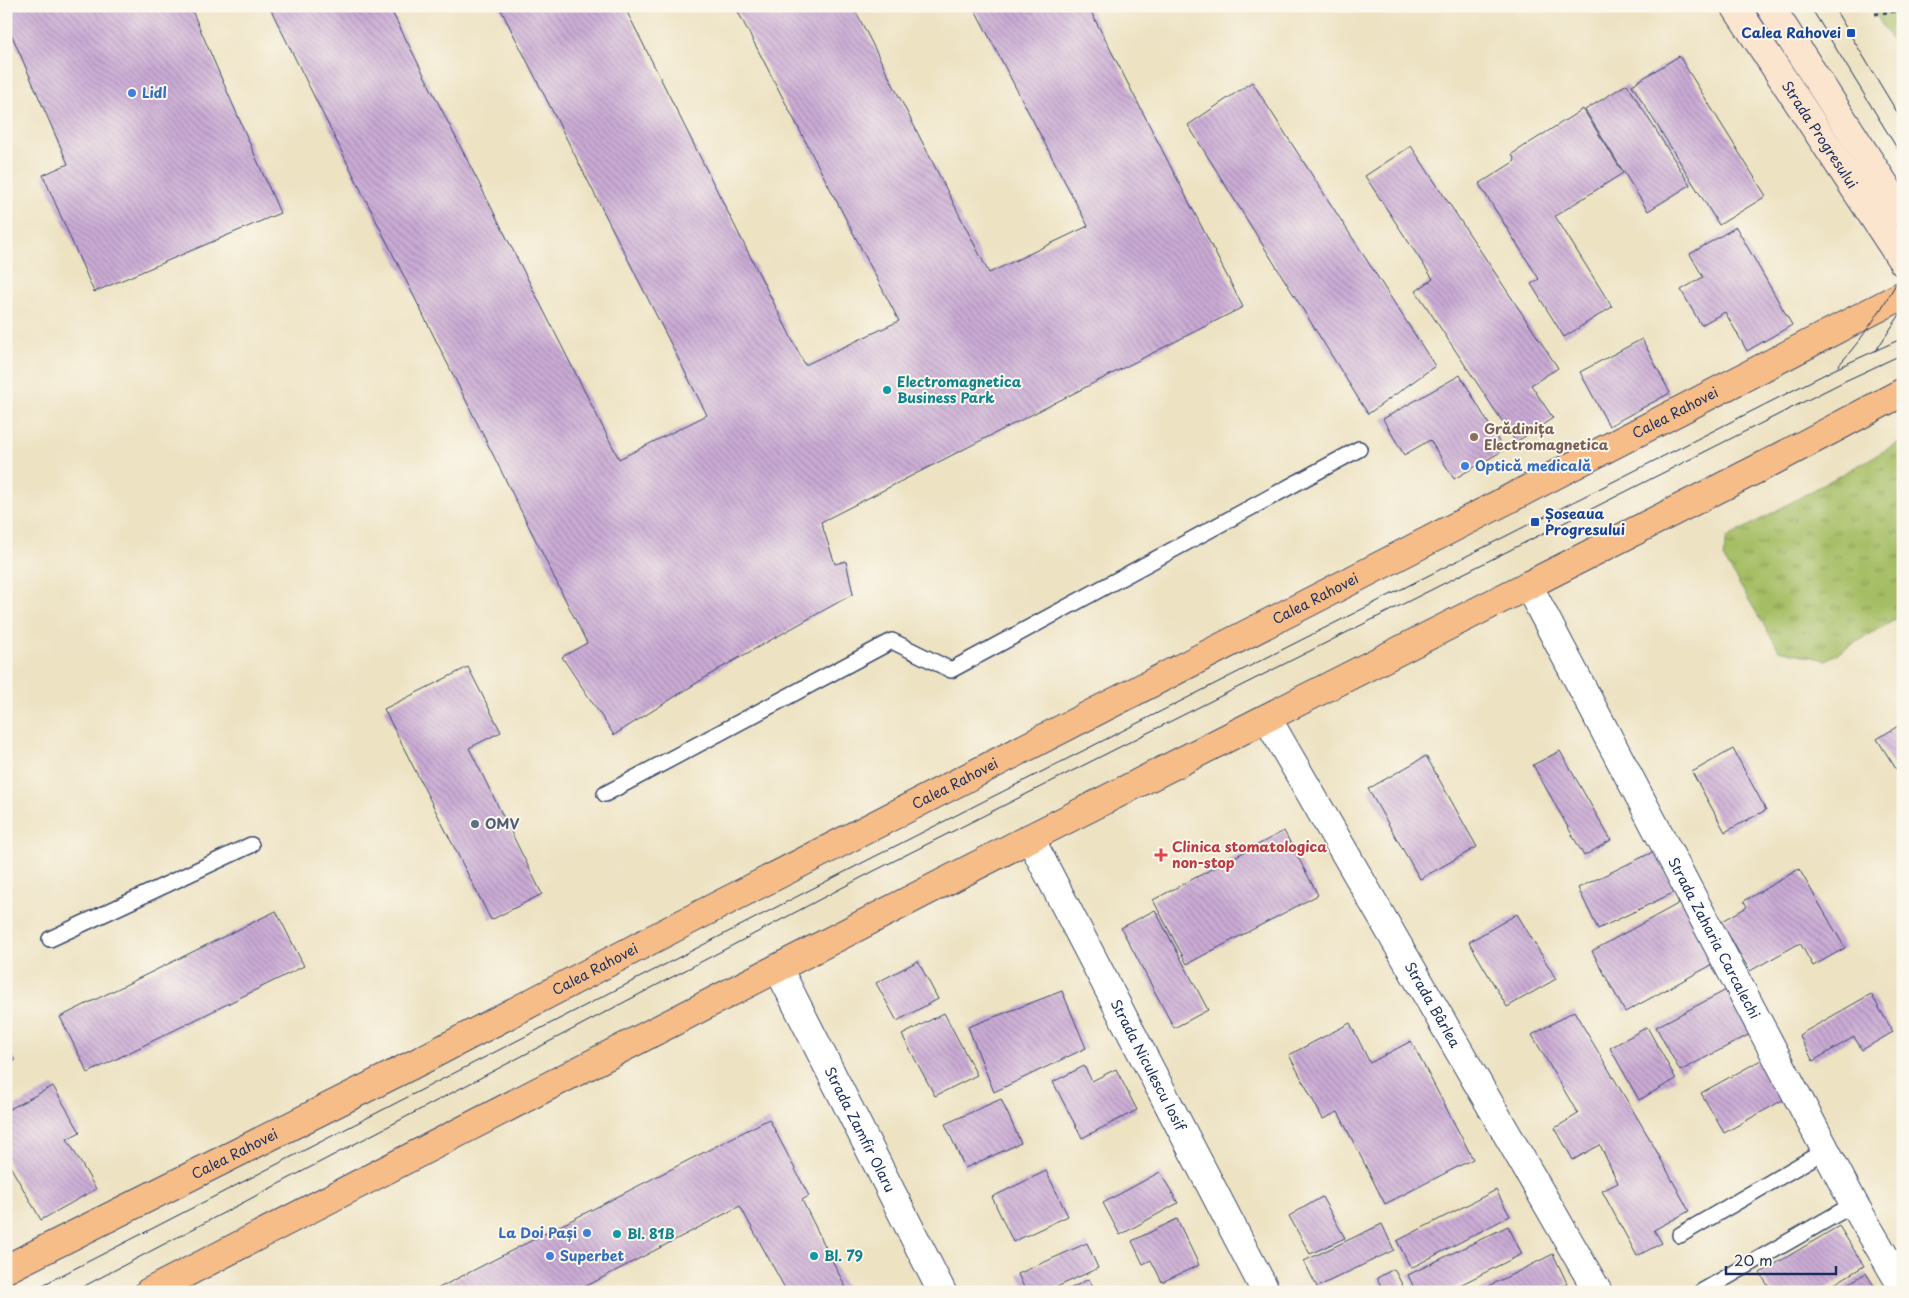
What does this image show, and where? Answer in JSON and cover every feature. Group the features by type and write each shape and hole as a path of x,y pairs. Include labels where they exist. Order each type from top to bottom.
{"main road":[{"name":"Strada Progresului","path":"1735,6 1903,262"},
{"name":"Strada Progresului","path":"1770,6 1903,213"},
{"name":"Calea Rahovei","path":"6,1268 420,1061 1903,294"},
{"path":"149,1292 1030,838 1769,463 1903,392"}],"street":[{"name":"Strada Zaharia Carcalechi","path":"1528,585 1854,1204 1903,1288"},
{"name":"Strada Bârlea","path":"1268,718 1598,1292"},
{"name":"Strada Niculescu Iosif","path":"1030,838 1266,1292"},
{"name":"Strada Zamfir Olaru","path":"778,968 942,1292"}],"lane":[{"path":"605,794 892,641 951,670 1359,449"},
{"path":"50,939 252,845"},
{"path":"1680,1235 1826,1150"},
{"path":"1701,1292 1854,1204"}],"path":[{"path":"1875,14 1903,10"}],"green space":[{"path":"1871,6 1903,6 1903,60"},
{"path":"1902,441 1903,615 1826,660 1779,650 1723,557 1727,538"}],"building":[{"name":"Lidl","path":"6,6 190,6 280,213 94,292 43,175 68,164 6,22"},
{"name":"Electromagnetica Business Park","path":"269,6 389,6 619,459 707,415 499,6 624,6 805,365 899,321 735,6 853,6 989,273 1088,226 973,6 1088,6 1243,307 821,522 835,564 846,561 853,594 719,669 614,735 562,657 587,643"},
{"path":"1679,56 1766,196 1719,225 1632,85"},
{"path":"1252,82 1435,366 1368,414 1188,125"},
{"path":"1627,84 1690,185 1648,211 1585,110"},
{"path":"1583,109 1623,173 1555,216 1612,307 1564,337 1531,284 1539,279 1479,184 1515,161 1512,154"},
{"path":"1411,146 1558,368 1531,385 1553,418 1516,442 1416,291 1433,279 1365,176"},
{"path":"1736,227 1792,325 1747,351 1725,312 1701,325 1681,290 1703,277 1690,254"},
{"path":"1642,339 1670,393 1609,426 1580,372"},
{"path":"1460,375 1504,450 1454,479 1430,440 1404,455 1383,419"},
{"path":"468,667 501,732 469,748 542,894 491,920 384,709"},
{"path":"1903,723 1903,780 1877,739"},
{"path":"1733,749 1766,810 1725,832 1692,772"},
{"path":"1560,751 1611,840 1584,856 1533,765"},
{"path":"1426,756 1477,847 1420,879 1368,789"},
{"path":"1284,831 1318,895 1187,964 1153,900"},
{"path":"1655,851 1675,892 1598,929 1578,888"},
{"path":"1799,869 1845,948 1813,966 1800,943 1750,971 1721,922 1747,907 1744,901"},
{"path":"1685,900 1719,961 1625,1012 1592,951"},
{"path":"1155,910 1208,1010 1174,1028 1121,928"},
{"path":"276,911 304,966 88,1073 60,1017"},
{"path":"1517,914 1556,979 1507,1007 1469,942"},
{"path":"918,961 938,999 897,1021 876,983"},
{"path":"1732,987 1756,1031 1680,1071 1656,1027"},
{"path":"1062,991 1086,1048 994,1092 968,1027"},
{"path":"1871,994 1893,1032 1862,1050 1854,1037 1813,1061 1799,1035"},
{"path":"1574,1011 1651,1141 1689,1211 1654,1230 1662,1243 1637,1256 1602,1191 1618,1183 1600,1145 1573,1160 1555,1128 1578,1114 1532,1035"},
{"path":"944,1013 977,1075 935,1096 902,1035"},
{"path":"1350,1023 1370,1063 1411,1041 1473,1159 1385,1204 1338,1112 1323,1119 1289,1055"},
{"path":"1647,1027 1676,1079 1639,1100 1610,1048"},
{"path":"6,1043 15,1061 6,1066"},
{"path":"1770,1055 1792,1095 1724,1133 1701,1093"},
{"path":"1084,1066 1092,1081 1116,1069 1137,1110 1082,1138 1053,1082"},
{"path":"53,1086 80,1132 67,1139 96,1189 41,1220 6,1159 6,1111"},
{"path":"1001,1099 1021,1143 965,1168 945,1124"},
{"path":"769,1119 809,1196 802,1200 848,1292 787,1292 740,1206 575,1292 431,1292"},
{"path":"1046,1171 1068,1216 1013,1242 992,1197"},
{"path":"1160,1172 1178,1203 1120,1235 1103,1203"},
{"path":"1496,1190 1510,1216 1411,1268 1397,1241"},
{"path":"1322,1197 1345,1238 1310,1254 1289,1216"},
{"path":"1177,1219 1199,1265 1162,1282 1151,1260 1143,1264 1132,1241"},
{"path":"1382,1224 1394,1250 1317,1287 1304,1261"},
{"path":"1508,1226 1522,1254 1446,1292 1416,1292 1408,1275"},
{"path":"1839,1226 1864,1266 1821,1292 1772,1292 1760,1273"},
{"path":"1087,1243 1098,1268 1046,1292 1026,1292 1018,1274"},
{"path":"1553,1254 1567,1283 1551,1292 1477,1292"},
{"path":"1394,1269 1406,1292 1384,1292 1377,1278"},
{"path":"1866,1273 1878,1292 1835,1292"},
{"path":"1089,1279 1096,1292 1064,1292"}],"tram line":[{"path":"1810,6 1903,158"},
{"path":"1833,6 1903,122"},
{"path":"1838,366 1874,320 1903,271"},
{"path":"1877,349 1903,310"},
{"path":"29,1292 866,861 1835,369 1903,338"},
{"path":"73,1292 872,872 1845,381 1903,354"}],"place":[{"name":"Calea Rahovei","path":"1851,33"},
{"name":"Lidl","path":"132,93"},
{"name":"Electromagnetica Business Park","path":"887,390"},
{"name":"Grădinița Electromagnetica","path":"1474,437"},
{"name":"Optică medicală","path":"1465,466"},
{"name":"Șoseaua Progresului","path":"1535,522"},
{"name":"OMV","path":"475,824"},
{"name":"Clinica stomatologica non-stop","path":"1161,855"},
{"name":"La Doi Pași","path":"587,1233"},
{"name":"Bl. 81B","path":"617,1234"},
{"name":"Superbet","path":"550,1256"},
{"name":"Bl. 79","path":"814,1256"}]}
